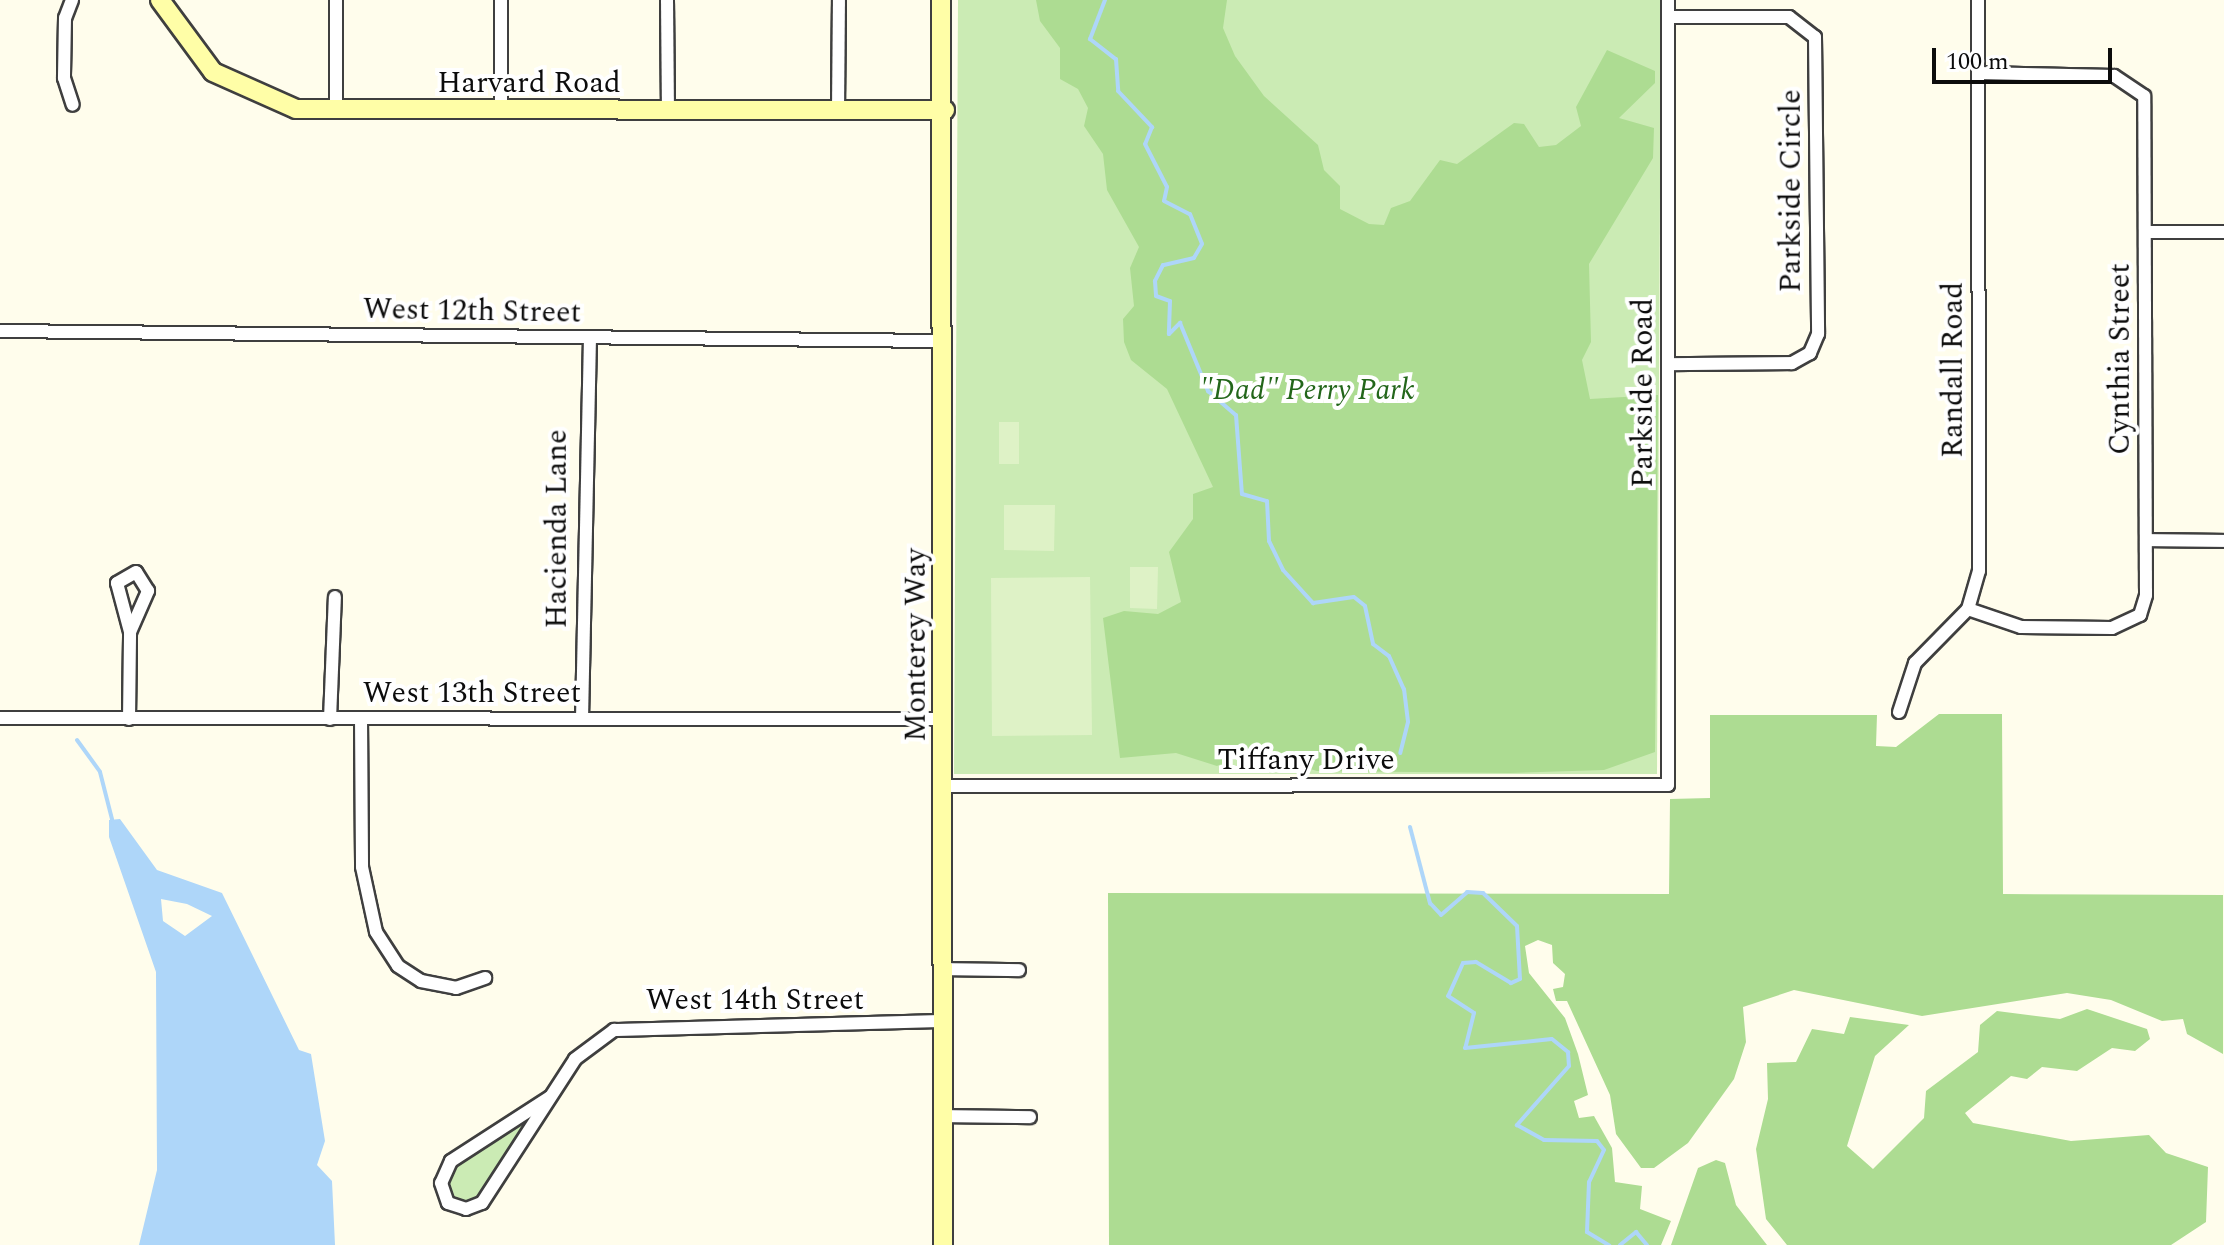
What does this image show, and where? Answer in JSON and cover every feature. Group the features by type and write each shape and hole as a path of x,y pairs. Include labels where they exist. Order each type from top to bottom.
{"street":[{"path":"72,0 64,78 73,105"},
{"name":"Harvard Road","path":"160,0 186,44 223,80 278,105 336,110 945,110"},
{"path":"336,0 336,110"},
{"path":"501,0 501,111"},
{"path":"667,0 668,110"},
{"path":"838,110 839,0"},
{"name":"Monterey Way","path":"941,0 945,44 943,1245"},
{"name":"Monterey Way","path":"945,44 955,0"},
{"name":"Parkside Road","path":"1668,0 1668,785"},
{"name":"Randall Road","path":"1968,609 1980,548 1978,0"},
{"name":"Parkside Circle","path":"1668,17 1789,17 1815,37 1818,302 1816,342 1800,361 1669,364"},
{"name":"Cynthia Street","path":"1968,609 2021,627 2122,627 2145,606 2146,105 2139,88 2114,76 1979,73"},
{"path":"2146,232 2224,232"},
{"name":"West 12th Street","path":"0,331 944,341"},
{"name":"Hacienda Lane","path":"582,719 590,339"},
{"path":"2146,540 2224,541"},
{"path":"330,719 335,597"},
{"path":"1899,712 1915,663 1968,609"},
{"path":"129,719 130,632"},
{"name":"West 13th Street","path":"0,718 943,719"},
{"path":"361,718 362,867 376,932 398,966 421,981 456,988 485,978"},
{"name":"Tiffany Drive","path":"943,786 1668,785"},
{"path":"943,969 1019,970"},
{"name":"West 14th Street","path":"550,1097 451,1161 441,1183 448,1203 466,1209 492,1192 550,1097 588,1045 628,1027 943,1021"},
{"path":"943,1116 1030,1117"}],"green space":[{"name":"\"Dad\" Perry Park","path":"958,0 1661,0 1657,774 954,774"},
{"name":"\"Dad\" Perry Park","path":"1036,0 1227,0 1223,28 1235,56 1264,96 1318,145 1324,170 1340,186 1340,209 1369,224 1384,225 1391,208 1410,201 1440,160 1457,164 1514,123 1524,124 1539,147 1556,145 1581,126 1576,107 1607,50 1655,71 1655,83 1619,118 1654,128 1653,158 1589,264 1591,342 1582,360 1590,399 1658,395 1655,752 1604,770 1510,773 1317,771 1251,751 1217,766 1176,753 1120,758 1103,618 1124,611 1158,614 1181,602 1169,552 1193,519 1193,494 1213,487 1167,389 1131,360 1124,342 1123,319 1134,306 1130,268 1139,247 1107,190 1103,154 1084,126 1088,108 1078,89 1060,79 1060,48 1040,21"},
{"path":"999,422 1019,422 1019,464 999,464"},
{"path":"1004,505 1055,505 1054,551 1004,550"},
{"path":"1130,567 1158,567 1157,609 1130,608"},
{"path":"1090,577 1092,735 992,736 991,578"},
{"path":"1939,714 2002,714 2003,894 2223,895 2223,1054 2187,1034 2183,1019 2162,1021 2111,1000 2067,993 1922,1016 1794,990 1743,1007 1746,1042 1734,1079 1688,1143 1654,1168 1641,1168 1616,1134 1610,1095 1567,1001 1556,1001 1553,989 1563,987 1565,974 1553,963 1552,945 1538,940 1525,946 1529,973 1565,1018 1578,1054 1588,1095 1574,1101 1579,1118 1594,1116 1612,1148 1615,1182 1642,1186 1640,1209 1671,1221 1661,1245 1109,1245 1108,893 1669,894 1670,799 1710,798 1710,715 1877,715 1876,746 1896,747"},
{"path":"2087,1009 2147,1029 2150,1039 2135,1051 2112,1048 2077,1071 2042,1067 2027,1079 2011,1076 1965,1113 1973,1123 2071,1141 2149,1135 2166,1153 2208,1167 2206,1222 2171,1245 1787,1245 1766,1219 1756,1149 1768,1099 1767,1063 1796,1062 1812,1029 1844,1034 1850,1017 1909,1025 1875,1056 1847,1146 1873,1169 1924,1118 1926,1091 1978,1052 1980,1025 1997,1011 2060,1019"},
{"path":"539,1108 492,1185 469,1201 454,1200 448,1187 455,1168"},
{"path":"1716,1160 1725,1163 1736,1205 1767,1245 1671,1245 1698,1168"}],"water":[{"path":"120,819 157,870 222,893 299,1050 311,1054 325,1141 317,1165 332,1181 335,1245 139,1245 157,1170 156,972 109,837 109,820","holes":["161,899 187,904 212,916 185,936 163,921"]}],"waterway":[{"path":"1105,0 1090,39 1116,59 1118,91 1152,127 1145,144 1167,187 1164,201 1190,214 1202,244 1194,258 1163,265 1155,281 1156,296 1170,301 1169,334 1180,323 1208,391 1236,415 1242,494 1267,501 1269,541 1283,570 1313,603 1354,597 1365,606 1373,644 1389,656 1404,689 1408,722 1400,753"},
{"path":"77,740 100,772 112,819"},
{"path":"1410,827 1430,903 1441,915 1467,892 1483,893 1517,926 1520,979 1511,983 1476,962 1463,963 1448,996 1474,1013 1465,1048 1552,1039 1568,1052 1569,1066 1517,1125 1544,1140 1597,1141 1604,1150 1589,1182 1587,1232 1609,1245"},
{"path":"1620,1245 1636,1232 1647,1245"}]}
